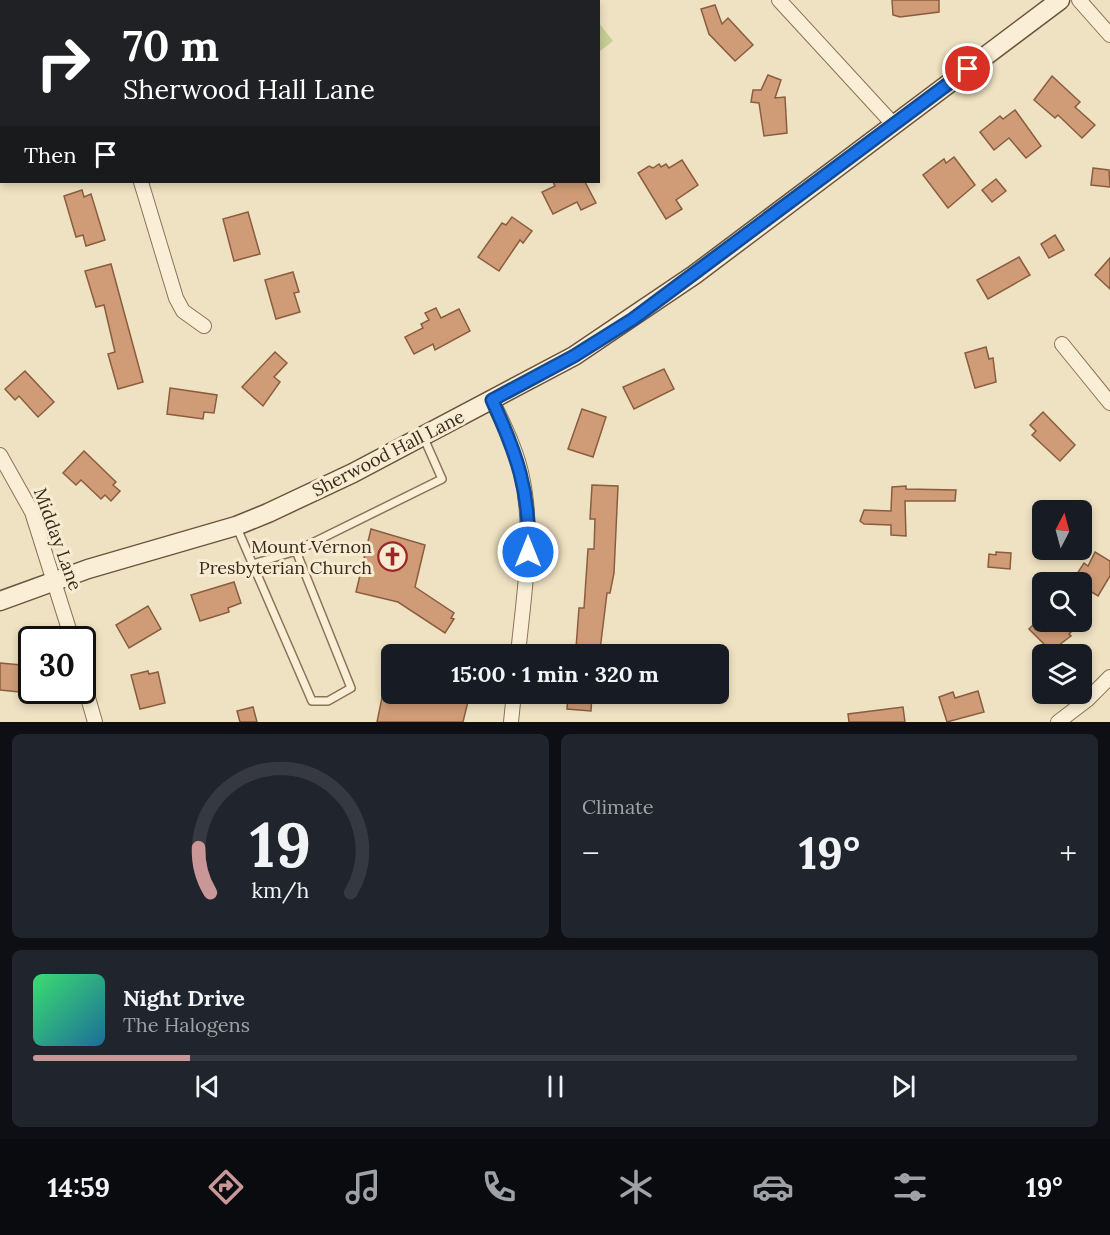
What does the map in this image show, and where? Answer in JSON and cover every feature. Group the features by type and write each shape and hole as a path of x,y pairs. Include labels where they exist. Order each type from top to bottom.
{"main road":[{"name":"Sherwood Hall Lane","path":"0,601 152,548 236,526 353,473 574,356 633,319 1060,0"}],"street":[{"path":"780,0 894,125"},
{"path":"1079,0 1110,35"},
{"path":"141,183 176,298 183,311 204,326"},
{"path":"1062,344 1110,403"},
{"path":"492,400 513,447 527,500 528,552 519,644"},
{"name":"Midday Lane","path":"0,455 32,512 68,626"},
{"path":"1058,722 1087,700 1110,677"},
{"path":"90,704 95,722"},
{"path":"511,722 513,704"}],"lane":[{"path":"253,564 296,550 442,479 423,436"},
{"path":"236,526 312,701 328,701 351,688 296,550"}],"green space":[{"path":"600,24 613,41 600,51"}],"building":[{"path":"892,0 939,0 939,12 900,17 893,15"},
{"path":"715,5 722,24 728,18 753,45 735,61 709,34 701,9"},
{"path":"768,75 781,80 775,98 785,97 787,133 764,136 759,103 751,102 753,90 761,90"},
{"path":"1052,76 1080,102 1075,107 1095,125 1082,138 1058,115 1055,118 1034,100"},
{"path":"1015,110 1041,146 1026,158 1009,138 994,150 980,132 1000,116 1003,119"},
{"path":"954,157 975,185 948,208 923,175 944,159 946,163"},
{"path":"682,160 698,185 676,200 682,209 666,219 638,173 649,166 653,168 659,164 661,167 666,164 669,168"},
{"path":"1093,168 1109,170 1110,187 1091,185"},
{"path":"996,179 1006,191 992,202 982,190"},
{"path":"554,183 586,183 596,203 581,210 577,202 553,214 542,192 555,186"},
{"path":"82,190 84,197 91,194 105,240 86,246 83,235 76,237 64,196"},
{"path":"248,212 260,254 234,261 223,219"},
{"path":"512,217 532,231 523,243 520,240 499,271 478,257 502,223 506,225"},
{"path":"1055,235 1064,250 1049,258 1041,244"},
{"path":"1019,257 1030,275 988,299 977,280"},
{"path":"1110,258 1110,289 1095,275"},
{"path":"111,264 143,382 118,389 108,354 115,352 104,305 96,307 85,271"},
{"path":"293,272 299,292 294,293 300,312 276,319 265,280"},
{"path":"436,308 441,318 459,309 470,331 435,350 433,344 414,354 405,337 423,328 421,324 429,320 425,313"},
{"path":"986,347 989,359 993,358 996,382 975,388 965,353"},
{"path":"275,352 287,363 274,377 280,382 263,406 242,387"},
{"path":"664,369 674,389 634,409 623,387"},
{"path":"25,371 54,402 38,417 19,396 15,400 5,389"},
{"path":"170,388 217,395 214,413 204,412 203,419 167,414"},
{"path":"582,409 606,417 593,457 568,449"},
{"path":"1043,412 1075,445 1060,461 1032,435 1036,431 1030,425"},
{"path":"84,451 116,482 113,485 120,491 111,501 105,495 101,499 81,480 76,485 63,473"},
{"path":"592,485 618,486 614,573 610,593 607,593 601,644 576,644 579,608 584,608 588,549 594,549 595,519 590,519"},
{"path":"906,486 906,489 956,490 955,501 905,501 906,536 891,535 891,525 864,524 860,521 864,510 891,511 892,487"},
{"name":"Mount Vernon Presbyterian Church","path":"371,529 425,545 415,587 454,613 451,618 454,619 445,633 398,602 356,592"},
{"path":"996,552 1011,553 1010,569 988,567 989,554 996,555"},
{"path":"1095,552 1110,561 1110,576 1098,596 1092,592 1092,572 1078,572 1084,563 1088,566"},
{"path":"234,582 241,603 228,608 229,612 200,621 191,595"},
{"path":"148,606 161,629 129,648 116,625"},
{"path":"1032,632 1071,632 1069,634 1071,636 1060,644 1044,644"},
{"path":"0,663 18,665 18,692 0,690"},
{"path":"148,671 149,674 158,672 165,703 140,709 131,675"},
{"path":"978,691 984,712 947,722 939,697 953,692 955,698"},
{"path":"381,703 467,704 463,722 377,722"},
{"path":"567,704 591,704 591,711 567,709"},
{"path":"253,707 257,722 240,722 237,711"},
{"path":"903,707 905,722 849,722 848,714"}],"place":[{"name":"Mount Vernon Presbyterian Church","path":"393,556"}],"route":[{"path":"528,552 527,500 521,470 492,400 574,356 633,319 968,69"}]}
